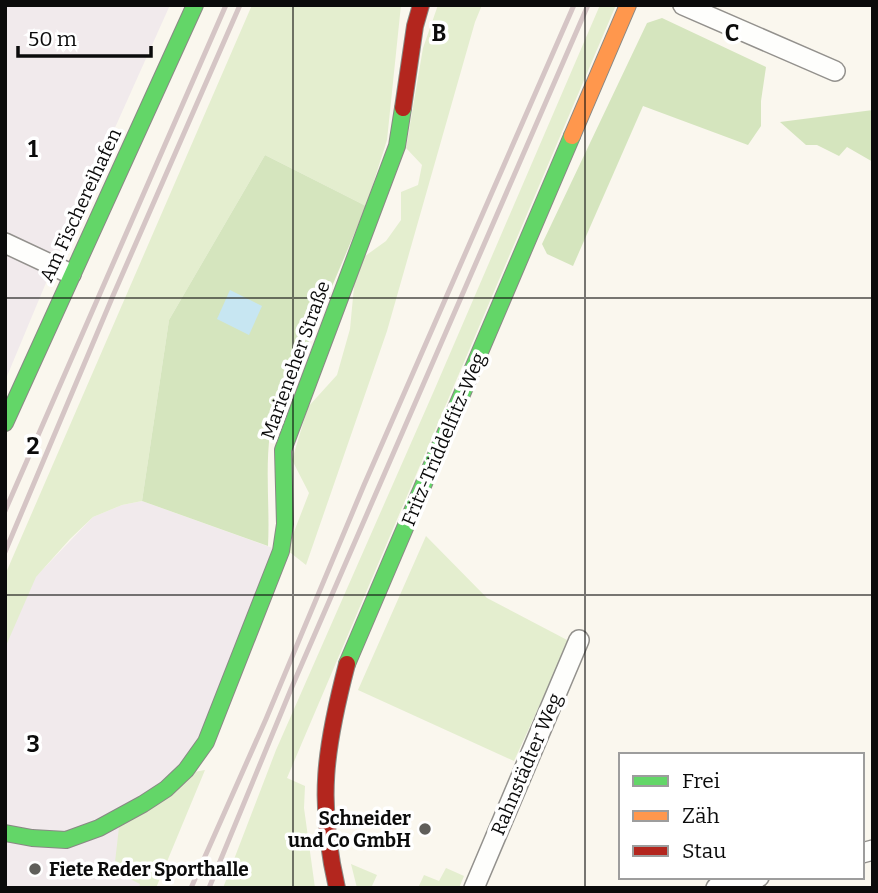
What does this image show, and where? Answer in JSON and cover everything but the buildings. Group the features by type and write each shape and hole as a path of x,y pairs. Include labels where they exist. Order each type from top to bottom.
{"street":[{"name":"Am Fischereihafen","path":"5,423 195,5"},
{"name":"Marieneher Straße","path":"5,833 66,840 99,828 166,789 186,770 206,742 281,551 285,524 283,450 397,146 415,26 421,5"},
{"name":"Fritz-Triddelfitz-Weg","path":"337,888 326,805 326,758 334,710 347,663 628,5"},
{"path":"683,5 835,71"},
{"path":"5,243 71,274"},
{"name":"Rahnstädter Weg","path":"474,888 579,640"},
{"path":"716,888 752,879"}],"shaded area":[{"path":"5,5 170,5 53,266 5,381"},
{"path":"142,501 281,551 139,888 5,888 5,609 93,517 122,505"}],"green space":[{"path":"252,5 401,5 387,140 366,206 265,155 169,320 142,501 122,505 93,517 70,539 36,577 5,648 5,575"},
{"path":"438,5 482,5 387,331 306,565 287,550 309,493 292,460 308,407 337,375 350,329 355,276 361,259 386,241 401,220 401,192 418,185 422,165 406,148 423,48"},
{"path":"600,5 616,5 287,778 305,786 304,808 315,888 223,888 276,750"},
{"path":"662,18 766,67 761,101 761,126 748,145 643,106 573,266 547,254 542,244 647,23"},
{"path":"873,110 873,162 847,147 839,156 817,145 806,145 780,122"},
{"path":"265,155 366,206 270,433 268,546 142,501 169,320"},
{"path":"426,536 487,598 569,641 514,761 358,690"},
{"path":"205,770 156,888 139,888 140,884 114,871 119,827 194,772"},
{"path":"351,864 377,875 372,886 375,888 357,888"},
{"path":"446,868 464,876 459,888 418,888 424,875 439,881"}],"water":[{"path":"230,290 262,306 249,335 217,319"}],"railway":[{"path":"5,511 226,5"},
{"path":"5,552 240,5"},
{"path":"191,888 574,5"},
{"path":"209,888 291,689 588,5"}],"traffic: fast":[{"path":"5,423 195,5"},
{"path":"5,833 66,840 99,828 166,789 186,770 206,742 281,551 285,524 283,450 397,146 403,108"},
{"path":"347,664 572,136"}],"traffic: slow":[{"path":"572,136 628,5"}],"traffic: jam":[{"path":"403,108 415,26 421,5"},
{"path":"337,888 327,828 326,775 333,722 347,664"}],"place":[{"name":"Schneider und Co GmbH","path":"425,829"},
{"name":"Fiete Reder Sporthalle","path":"35,869"}]}
